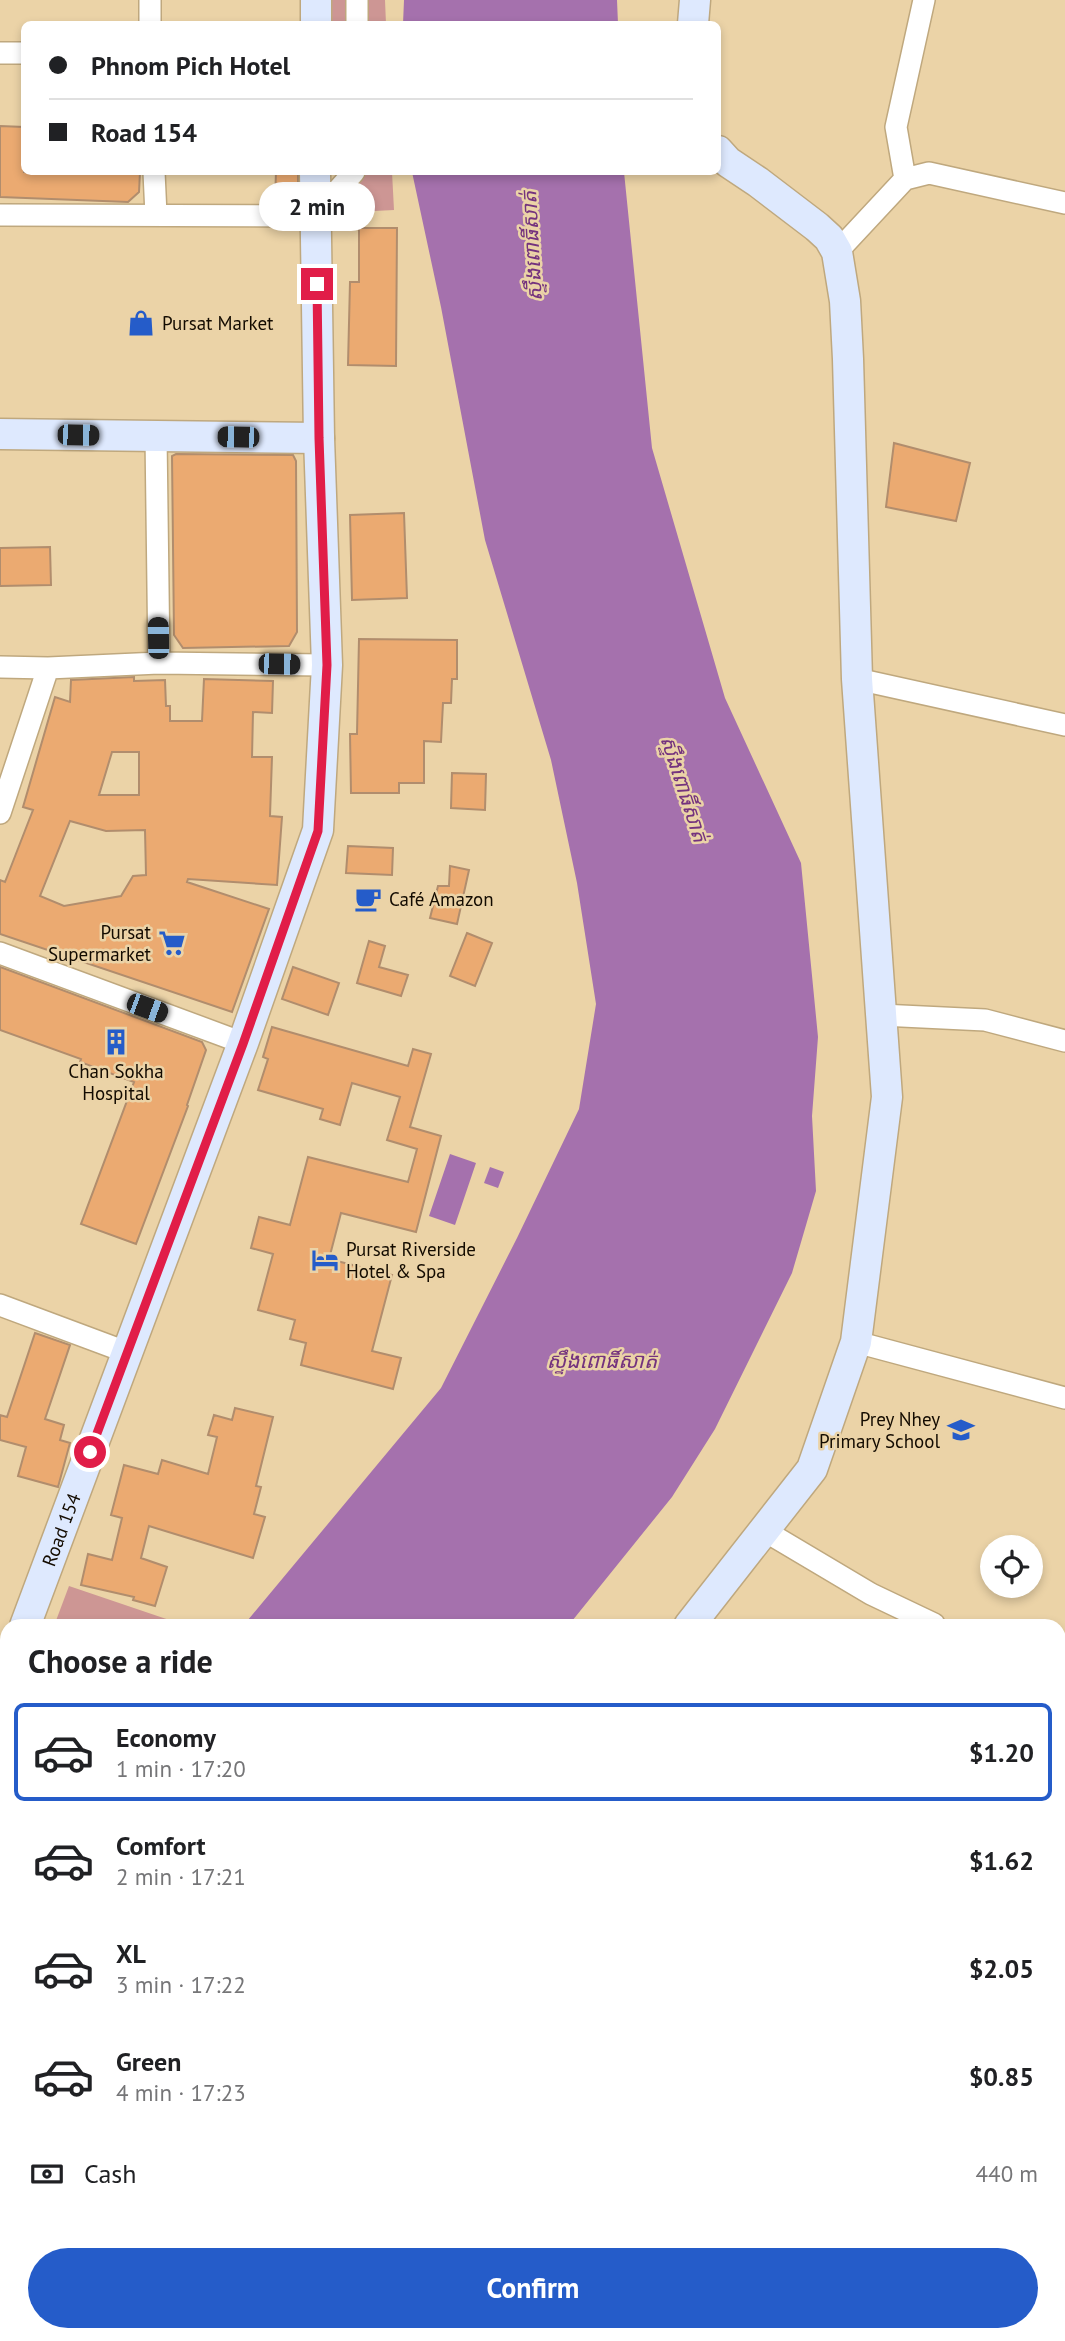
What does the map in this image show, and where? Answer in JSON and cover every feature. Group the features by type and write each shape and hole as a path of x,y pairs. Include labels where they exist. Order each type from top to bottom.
{"street":[{"path":"150,0 150,21"},
{"path":"316,0 316,21"},
{"path":"357,0 357,21"},
{"path":"693,21 695,0"},
{"path":"905,179 896,127 924,0"},
{"path":"0,53 21,53"},
{"path":"695,1619 813,1469 856,1342 887,1097 857,679 848,359 845,301 837,252 830,238 817,227 721,154"},
{"path":"837,252 905,179 929,173 1065,203"},
{"path":"154,175 156,215"},
{"name":"Road 154","path":"28,1619 243,1044 318,831 327,665 319,438 316,175"},
{"path":"0,215 315,216 351,175"},
{"path":"0,434 319,438"},
{"path":"156,436 159,663"},
{"path":"0,667 48,668 159,663 327,665"},
{"path":"0,813 48,668"},
{"path":"857,679 1065,725"},
{"path":"0,953 243,1044"},
{"path":"881,1016 985,1020 1065,1041"},
{"path":"0,1305 126,1352"},
{"path":"856,1342 1065,1398"},
{"path":"765,1531 871,1594 924,1619"}],"shaded area":[{"path":"332,0 385,0 386,21 332,21"},
{"path":"335,175 392,175 394,210 335,213"},
{"path":"69,1586 166,1619 57,1619"}],"water":[{"path":"404,0 617,0 618,21 403,21"},
{"name":"ស្ទឹងពោធិ៍សាត់","path":"413,175 624,175 652,448 725,698 801,863 818,1037 812,1116 816,1191 792,1273 715,1429 672,1497 574,1619 249,1619 441,1388 579,1109 596,1004 577,883 551,760 485,540 441,307"},
{"path":"450,1154 476,1163 455,1225 429,1216"},
{"path":"490,1167 504,1172 498,1188 484,1183"}],"building":[{"path":"0,126 21,127 21,175 140,175 139,192 128,202 0,197"},
{"path":"276,175 298,175 298,192 289,200 275,200"},
{"path":"359,228 397,228 396,366 348,365 350,282 359,282"},
{"path":"894,443 970,463 956,521 886,507"},
{"path":"293,455 296,461 297,632 289,646 183,648 174,635 172,456"},
{"path":"404,513 407,598 352,600 350,515"},
{"path":"50,547 51,585 0,586 0,548"},
{"path":"359,639 457,640 457,679 452,679 451,703 443,703 441,742 424,741 424,783 399,783 399,793 351,793 350,734 357,734"},
{"path":"134,677 134,681 165,680 166,706 170,706 170,721 202,721 204,679 273,681 272,713 253,712 252,757 272,757 270,816 282,817 277,885 188,879 187,882 269,909 232,1012 0,934 0,880 5,882 33,810 23,807 55,697 70,702 71,680","holes":["112,752 139,752 139,795 99,795","70,821 106,831 145,830 146,875 133,876 121,896 64,906 40,896"]},
{"path":"452,773 486,774 485,810 451,808"},
{"path":"348,846 393,848 392,875 346,873"},
{"path":"450,866 469,870 457,924 430,918 438,886 449,886"},
{"path":"467,933 492,943 475,986 450,976"},
{"path":"369,941 385,946 379,967 408,975 401,996 357,983"},
{"path":"0,967 202,1042 206,1050 136,1244 81,1224 134,1082 80,1062 81,1059 0,1030"},
{"path":"293,967 339,983 328,1015 282,999"},
{"path":"272,1027 408,1066 413,1049 431,1054 410,1127 441,1136 416,1232 341,1213 329,1259 392,1275 372,1351 401,1358 393,1389 301,1365 306,1343 290,1339 295,1320 258,1310 273,1254 251,1248 259,1217 290,1225 308,1157 408,1182 417,1149 387,1140 400,1097 352,1083 340,1125 320,1119 323,1109 258,1090 268,1059 263,1057"},
{"path":"35,1333 70,1345 45,1419 64,1425 60,1440 70,1443 58,1487 18,1476 26,1447 0,1440 0,1415 7,1417"},
{"path":"235,1408 273,1417 256,1486 261,1487 254,1514 265,1517 253,1558 149,1526 141,1558 167,1567 155,1606 133,1600 134,1597 81,1585 88,1554 112,1560 122,1518 111,1515 124,1465 158,1474 162,1460 208,1474 217,1437 208,1435 214,1415 232,1420"}],"place":[{"name":"Pursat Market","path":"141,323"},
{"name":"Café Amazon","path":"368,899"},
{"name":"Pursat Supermarket","path":"172,943"},
{"name":"Chan Sokha Hospital","path":"116,1042"},
{"name":"Pursat Riverside Hotel & Spa","path":"325,1260"},
{"name":"Prey Nhey Primary School","path":"961,1430"}],"route":[{"path":"90,1452 243,1044 318,831 327,665 317,284"}]}
